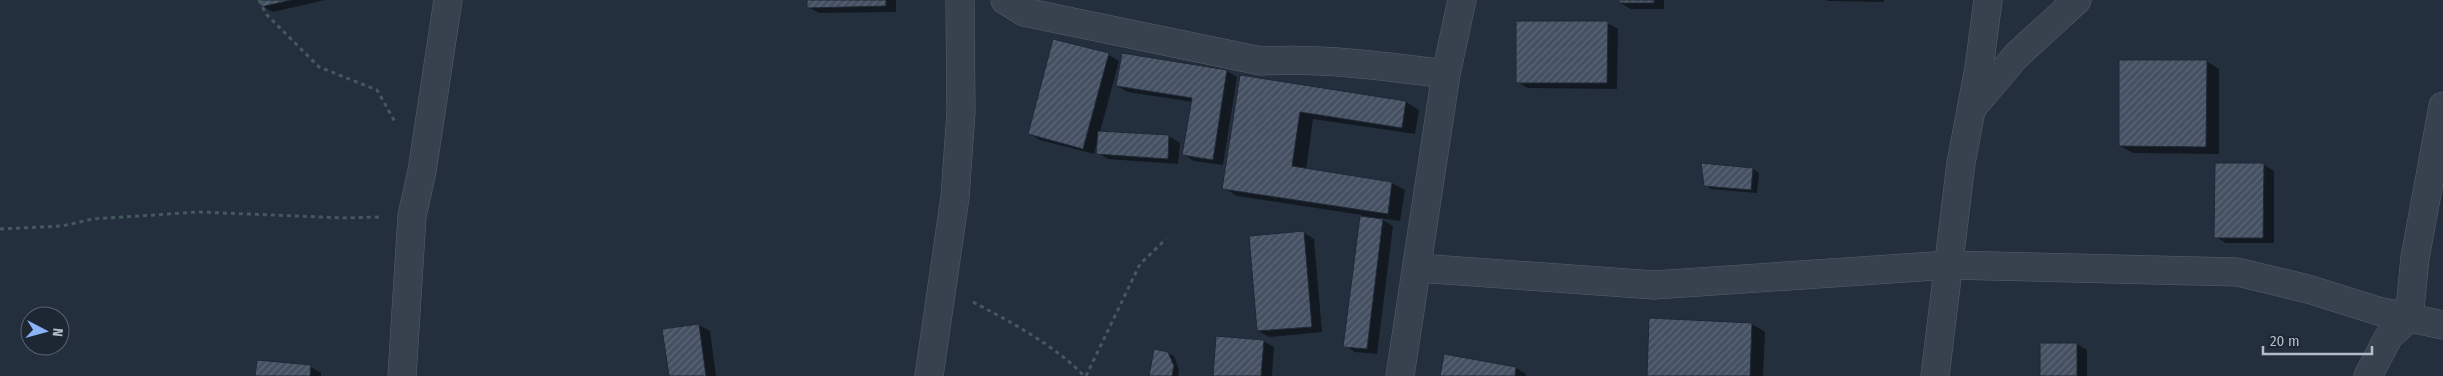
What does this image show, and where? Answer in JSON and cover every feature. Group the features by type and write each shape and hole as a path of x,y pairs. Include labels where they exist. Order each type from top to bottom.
{"street":[{"path":"402,376 412,216 422,171 448,0"},
{"path":"929,376 951,232 961,112 960,0"},
{"path":"1005,0 1024,12 1261,61 1301,59 1365,63 1446,74"},
{"path":"1400,376 1418,268 1446,74 1462,0"},
{"path":"1935,376 1961,163 1988,0"},
{"path":"1971,110 2016,56 2077,0"},
{"path":"2368,376 2389,336 2410,318 2415,258 2443,106"},
{"path":"1418,268 1654,285 1949,265 2238,272 2308,289 2378,311 2443,325"}],"path":[{"path":"259,0 266,14 319,67 377,90 422,171"},
{"path":"0,229 62,226 93,219 199,212 346,218 412,216"},
{"path":"942,284 1030,335 1085,376 1140,264 1166,239"}],"building":[{"path":"259,0 291,0 261,7"},
{"path":"807,0 886,0 886,6 807,8"},
{"path":"1619,0 1654,0 1654,3 1619,3"},
{"path":"1516,21 1608,21 1607,83 1516,83"},
{"path":"1053,39 1109,53 1083,149 1028,134"},
{"path":"1122,53 1227,70 1213,160 1182,155 1192,98 1116,86"},
{"path":"2119,60 2207,60 2206,147 2119,146"},
{"path":"1240,75 1406,101 1402,128 1300,112 1292,166 1392,182 1388,214 1222,189"},
{"path":"1098,131 1169,135 1168,159 1096,154"},
{"path":"1701,163 1753,168 1751,190 1704,186"},
{"path":"2215,163 2264,163 2263,238 2214,238"},
{"path":"1360,216 1383,219 1367,349 1343,347"},
{"path":"1304,231 1312,327 1257,331 1249,236"},
{"path":"1649,318 1752,323 1750,376 1647,376"},
{"path":"699,324 706,376 669,376 662,329"},
{"path":"1216,336 1264,340 1261,376 1213,376"},
{"path":"2040,343 2077,343 2077,376 2040,376"},
{"path":"1154,349 1168,352 1174,366 1172,376 1149,376"},
{"path":"1444,354 1516,367 1515,376 1440,376"},
{"path":"257,360 311,365 310,376 255,376"}]}
